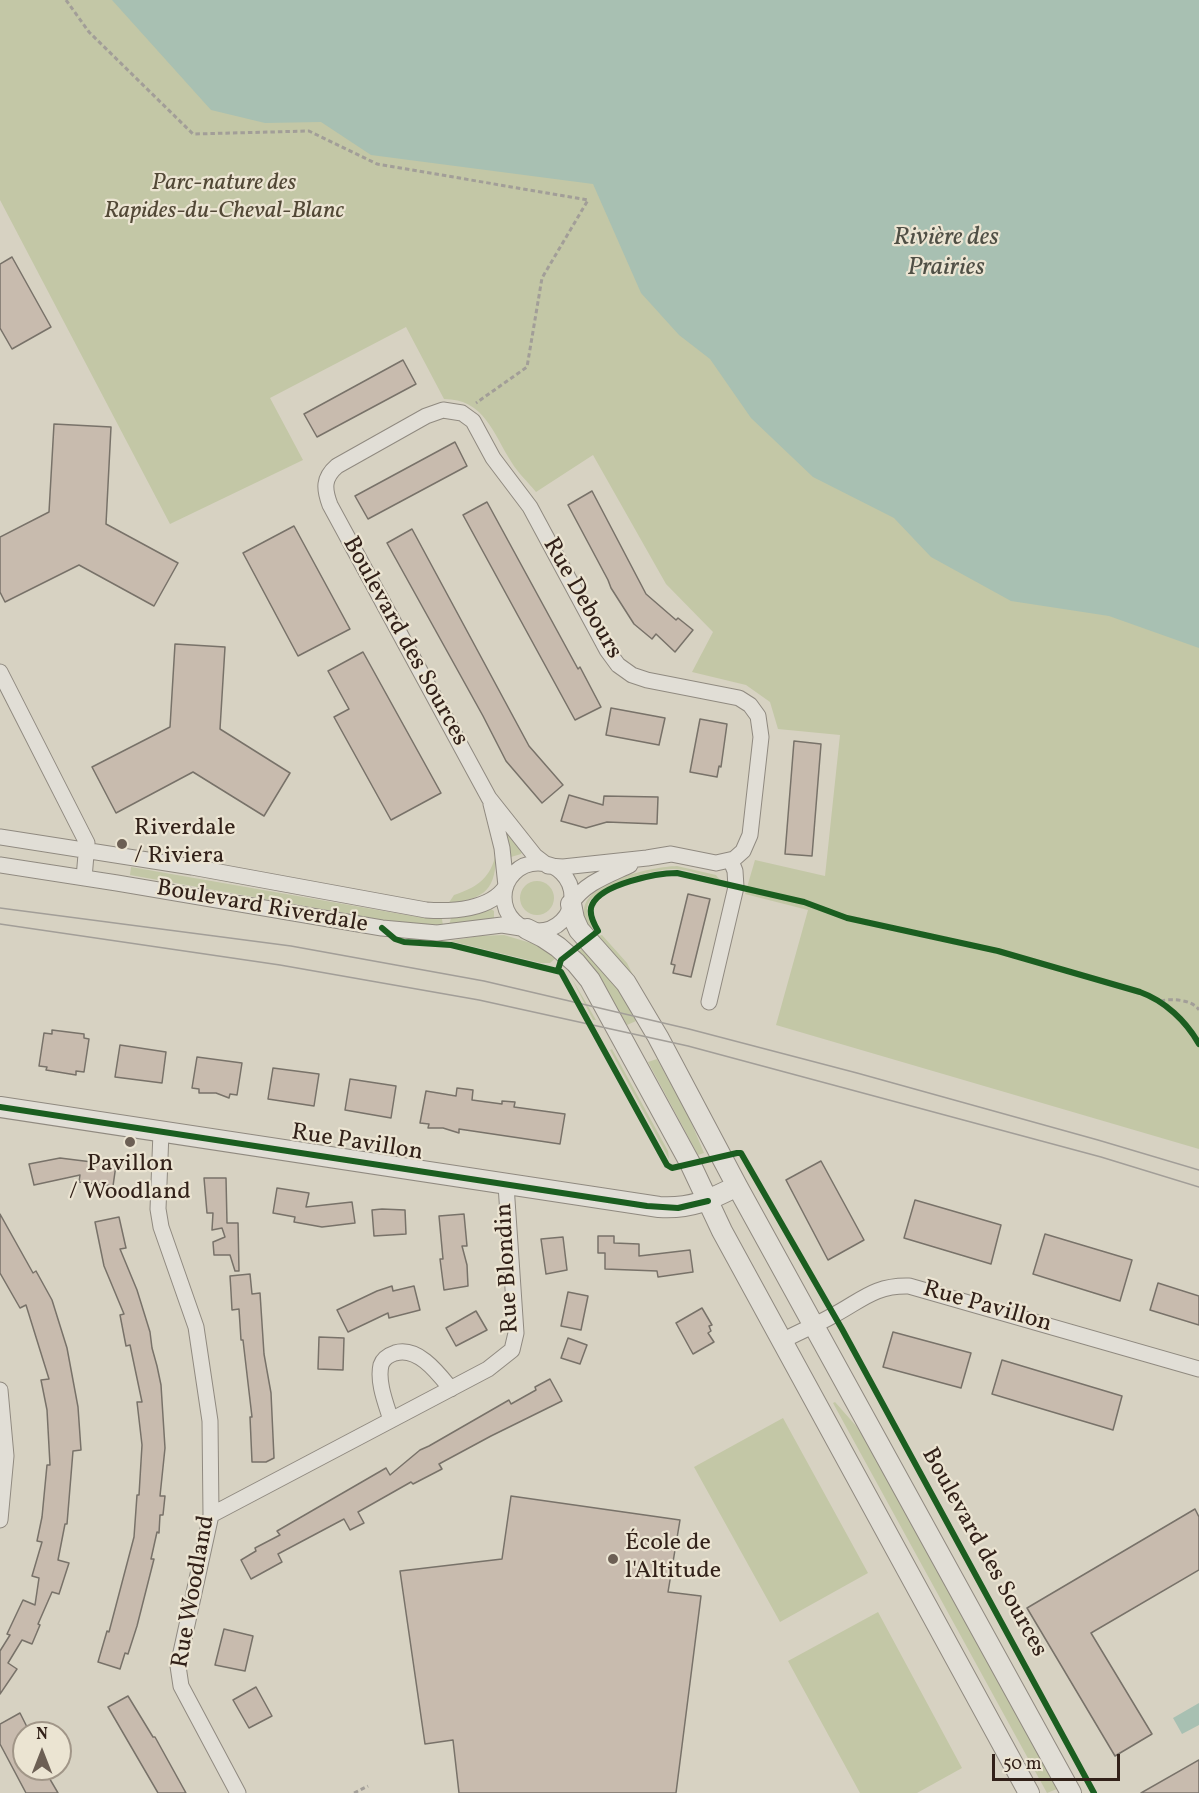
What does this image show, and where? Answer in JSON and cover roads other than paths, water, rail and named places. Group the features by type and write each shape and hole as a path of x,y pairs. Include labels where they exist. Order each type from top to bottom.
{"street":[{"name":"Rue Debours","path":"325,483 329,474 337,466 426,416 443,410 462,413 473,421 493,458 530,507 607,650 618,665 632,675 647,680 739,698 750,705 758,716 761,737 750,835 743,851 731,861"},
{"name":"Boulevard des Sources","path":"325,483 330,505 489,798 535,856 548,866"},
{"path":"0,672 87,843 84,878"},
{"name":"Boulevard des Sources","path":"489,798 502,848 506,886"},
{"name":"Boulevard Riverdale","path":"0,837 192,867 426,910 445,911 477,905 497,896 506,886"},
{"path":"709,1002 736,887 735,871 731,861 716,862 675,854 571,867 526,865 514,873 506,886 504,899 506,910 513,920 558,947 590,980 630,1052 722,1231 1029,1793"},
{"path":"527,929 545,930 556,926 565,918 580,892 594,882 647,858"},
{"name":"Boulevard Riverdale","path":"0,865 409,932 446,933 502,925 527,929"},
{"path":"548,866 558,871 566,880 571,894 571,904"},
{"name":"Boulevard des Sources","path":"571,904 579,930 618,973 647,1017 737,1186 1071,1793"},
{"name":"Rue Pavillon","path":"0,1107 659,1207 678,1208 708,1201 737,1186"},
{"name":"Rue Woodland","path":"160,1132 158,1209 161,1227 196,1327 210,1421 211,1515 178,1666 181,1686 238,1793"},
{"name":"Rue Blondin","path":"211,1515 488,1369 512,1350 516,1333 506,1185"},
{"name":"Rue Pavillon","path":"782,1341 874,1291 891,1286 909,1286 1199,1369"},
{"path":"391,1420 380,1376 381,1365 389,1355 408,1352 420,1358 434,1368 451,1389"},
{"path":"0,1390 6,1456 0,1520"}],"water":[{"name":"Rivière des Prairies","path":"112,0 1199,0 1199,648 1109,616 1011,601 931,557 894,518 813,477 751,418 710,359 679,335 641,293 593,184 371,155 321,122 265,123 211,110"},
{"path":"1199,1703 1199,1725 1182,1734 1173,1718"}],"tram line":[{"path":"0,908 291,946 484,981 689,1029 857,1073 1199,1170"},
{"path":"0,924 280,965 479,1000 688,1046 1101,1157 1199,1187"}],"place":[{"name":"Riverdale / Riviera","path":"122,844"},
{"name":"Pavillon / Woodland","path":"130,1142"},
{"name":"École de l'Altitude","path":"613,1559"}],"park label":[{"name":"Parc-nature des Rapides-du-Cheval-Blanc","path":"224,199"}]}
